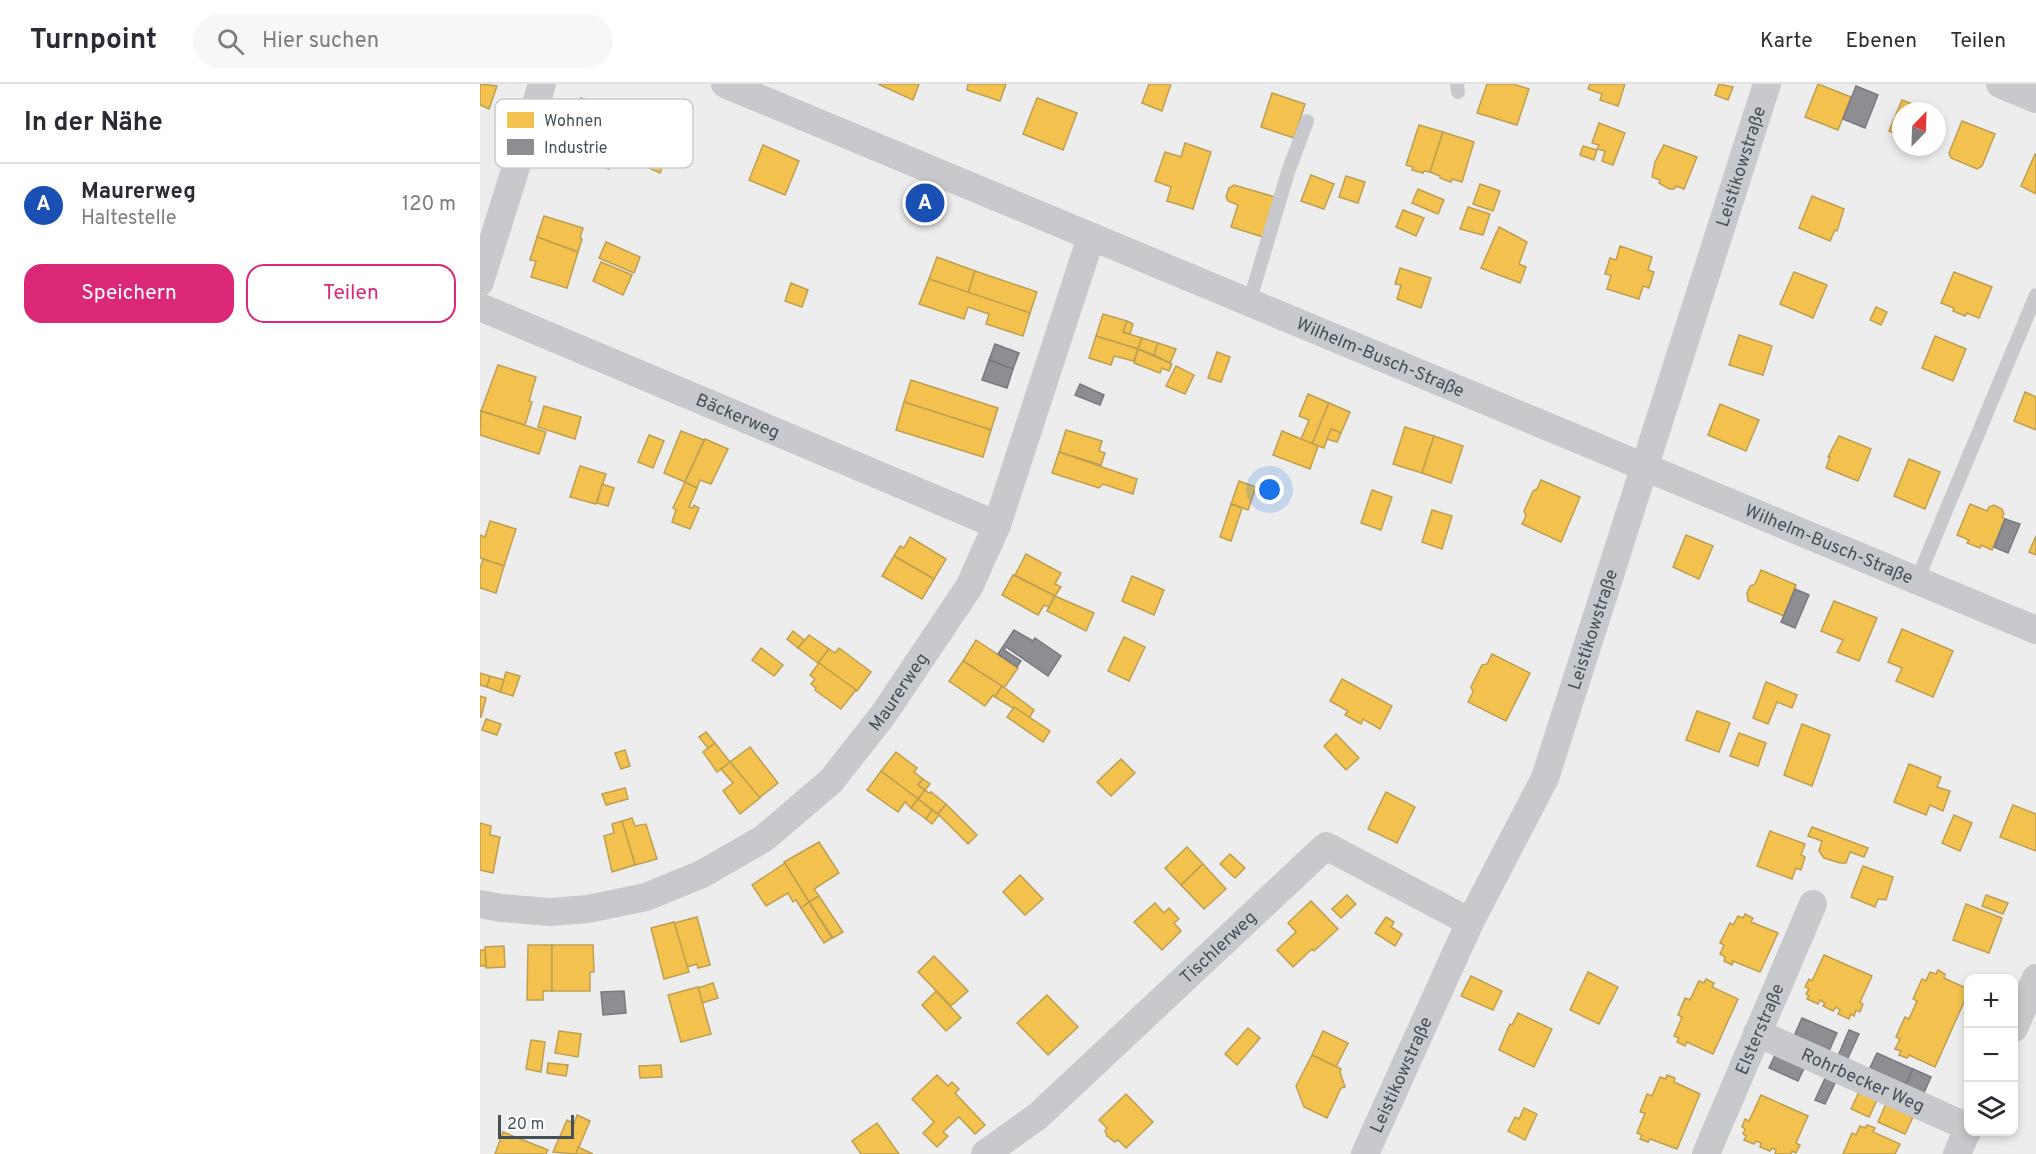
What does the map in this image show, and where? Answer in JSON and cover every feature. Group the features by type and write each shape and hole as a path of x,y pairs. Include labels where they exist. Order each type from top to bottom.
{"street":[{"path":"537,99 542,84"},
{"name":"Wilhelm-Busch-Straße","path":"725,84 2036,630"},
{"name":"Leistikowstraße","path":"1365,1154 1470,922 1545,778 1767,84"},
{"path":"2000,84 2036,99"},
{"path":"480,282 516,168"},
{"name":"Maurerweg","path":"480,904 550,912 588,909 646,897 702,874 764,838 831,781 883,715 969,587 998,525 1091,237"},
{"name":"Bäckerweg","path":"480,307 998,525"},
{"name":"Tischlerweg","path":"985,1154 1038,1116 1326,846 1470,922"},
{"name":"Elsterstraße","path":"1706,1154 1813,904"},
{"path":"2018,1017 2036,978"},
{"name":"Rohrbecker Weg","path":"1757,1033 1964,1126"},
{"name":"Rohrbecker Weg","path":"1957,1154 1965,1136"}],"lane":[{"path":"1249,303 1288,172 1308,121"},
{"path":"1917,580 2036,295"}],"building: Wohnen":[{"path":"480,84 497,86 489,109 480,105"},
{"path":"878,84 919,84 913,100"},
{"path":"968,84 1006,84 1000,101 967,90"},
{"path":"1149,84 1171,84 1162,111 1142,103"},
{"path":"1487,84 1513,84 1529,89 1517,125 1477,113"},
{"path":"1590,84 1625,84 1618,106 1600,100 1602,94 1588,89"},
{"path":"1719,84 1733,87 1728,100 1715,95"},
{"path":"1818,84 1851,97 1838,130 1805,117"},
{"path":"1272,93 1305,104 1294,138 1261,127"},
{"path":"1037,98 1077,113 1063,150 1023,134"},
{"path":"1962,121 1995,134 1982,166 1977,169 1951,158 1949,153"},
{"path":"1599,123 1625,133 1613,165 1602,161 1605,151 1597,149 1599,145 1592,143"},
{"path":"1419,125 1443,132 1430,172 1412,170 1413,167 1406,165"},
{"path":"1443,132 1474,142 1462,182 1452,179 1451,182 1430,172"},
{"path":"1185,143 1211,152 1193,209 1167,201 1171,187 1155,181 1165,152 1181,157"},
{"path":"763,145 799,161 785,195 749,180"},
{"path":"1664,145 1697,157 1684,189 1676,186 1674,189 1669,189 1659,183 1660,180 1652,177 1655,162"},
{"path":"1583,146 1597,150 1594,160 1580,155"},
{"path":"2036,155 2036,194 2021,186"},
{"path":"649,168 662,168 660,173"},
{"path":"1311,175 1334,184 1324,209 1301,201"},
{"path":"1346,176 1365,182 1358,203 1339,197"},
{"path":"1480,184 1500,191 1493,211 1473,204"},
{"path":"1234,185 1275,197 1263,237 1231,227 1238,205 1228,201 1226,197 1229,188"},
{"path":"1418,189 1444,200 1438,214 1412,203"},
{"path":"1812,196 1844,209 1837,231 1835,230 1830,241 1799,228"},
{"path":"1468,207 1490,214 1483,235 1460,229"},
{"path":"1403,210 1424,218 1416,236 1396,227"},
{"path":"544,216 583,228 578,252 537,237"},
{"path":"1499,227 1527,242 1519,264 1526,267 1520,283 1481,268"},
{"path":"537,237 578,252 567,288 531,277 536,261 530,260"},
{"path":"606,242 640,257 634,273 599,258"},
{"path":"1620,246 1652,257 1648,270 1654,272 1649,288 1643,286 1639,299 1607,289 1611,275 1605,274 1610,258 1616,260"},
{"path":"937,257 975,271 968,293 929,279"},
{"path":"601,262 632,275 623,295 593,281"},
{"path":"1400,268 1431,278 1421,308 1397,299 1401,285 1395,284"},
{"path":"975,271 1037,292 1030,313 968,293"},
{"path":"1794,272 1827,285 1813,318 1780,304"},
{"path":"1954,272 1992,287 1979,318 1967,313 1965,316 1941,303"},
{"path":"929,279 1030,313 1023,336 986,324 989,314 968,307 964,319 919,304"},
{"path":"791,283 808,290 802,307 785,301"},
{"path":"1876,307 1887,312 1881,325 1870,320"},
{"path":"1103,314 1127,321 1123,332 1142,338 1138,349 1096,336"},
{"path":"1127,321 1133,324 1130,334 1123,332"},
{"path":"1739,335 1772,346 1763,375 1729,365"},
{"path":"1096,336 1138,349 1134,361 1114,356 1111,365 1089,358"},
{"path":"1935,336 1966,349 1953,381 1922,368"},
{"path":"1142,338 1158,343 1154,355 1138,349"},
{"path":"1158,343 1176,349 1170,363 1154,355"},
{"path":"1138,349 1172,364 1169,371 1162,368 1160,373 1134,363"},
{"path":"1217,352 1230,357 1221,382 1208,378"},
{"path":"498,365 536,377 525,425 481,411"},
{"path":"1176,366 1194,375 1185,394 1166,386"},
{"path":"911,380 998,408 991,430 904,402"},
{"path":"2025,392 2036,397 2036,430 2014,421"},
{"path":"1308,394 1329,403 1312,444 1301,439 1309,420 1299,416"},
{"path":"904,402 991,430 983,457 896,430"},
{"path":"1329,403 1350,412 1341,433 1331,429 1324,448 1312,444"},
{"path":"1720,404 1759,420 1746,451 1708,435"},
{"path":"544,406 581,417 575,439 538,427"},
{"path":"481,411 546,432 539,454 480,435"},
{"path":"1405,427 1434,436 1422,473 1393,464"},
{"path":"1331,429 1341,433 1337,442 1327,439"},
{"path":"1066,430 1102,441 1099,451 1105,453 1101,465 1059,452"},
{"path":"681,431 704,440 685,482 664,473"},
{"path":"1282,431 1318,446 1310,469 1273,455"},
{"path":"649,435 664,441 653,468 638,462"},
{"path":"1434,436 1463,446 1451,483 1422,473"},
{"path":"1839,436 1871,449 1858,481 1826,468 1830,457 1828,457"},
{"path":"705,439 728,449 711,484 700,480 697,488 685,482"},
{"path":"1059,452 1137,479 1133,494 1103,484 1099,488 1052,473"},
{"path":"1909,459 1940,472 1925,509 1894,496"},
{"path":"580,466 606,474 596,504 570,497"},
{"path":"1541,480 1580,497 1561,542 1522,524 1526,516 1524,511"},
{"path":"1239,481 1256,487 1248,510 1231,504"},
{"path":"685,482 697,488 689,507 693,508 694,505 699,508 690,529 672,522 676,510 673,508"},
{"path":"602,484 614,488 608,506 597,503"},
{"path":"1372,490 1392,497 1381,530 1361,523"},
{"path":"1231,504 1242,508 1231,541 1220,537"},
{"path":"1970,504 1987,511 1994,505 2002,509 2004,514 2002,517 2005,519 1992,550 1981,545 1980,548 1967,543 1969,540 1957,535"},
{"path":"1432,510 1452,516 1442,549 1422,542"},
{"path":"490,521 516,529 504,566 480,558 480,535 485,537"},
{"path":"1686,535 1713,546 1699,579 1673,567"},
{"path":"2036,536 2036,555 2029,552"},
{"path":"910,537 946,559 934,579 894,556 900,546 904,548"},
{"path":"1026,554 1061,573 1055,584 1061,587 1055,596 1015,575"},
{"path":"894,556 934,579 922,599 882,576"},
{"path":"483,559 504,566 496,593 480,588 480,569"},
{"path":"1761,570 1796,585 1784,616 1748,601 1747,593 1750,586 1755,584"},
{"path":"1013,575 1055,596 1049,607 1044,605 1038,615 1002,595"},
{"path":"1132,576 1164,590 1154,615 1122,601"},
{"path":"1055,596 1094,613 1086,631 1047,611"},
{"path":"1834,601 1877,618 1859,661 1837,652 1843,640 1821,631"},
{"path":"1902,629 1953,651 1933,697 1896,681 1902,668 1888,662"},
{"path":"793,631 804,640 798,648 787,639"},
{"path":"809,635 829,649 818,663 798,648"},
{"path":"1124,637 1145,647 1129,681 1108,671"},
{"path":"976,640 1018,668 1004,688 963,661"},
{"path":"761,648 783,665 774,676 752,660"},
{"path":"839,648 871,672 857,691 818,663 829,649 835,653"},
{"path":"1492,654 1530,673 1506,721 1468,702 1473,692 1471,687 1482,665 1487,664"},
{"path":"963,661 1002,686 985,706 949,681"},
{"path":"819,663 856,690 841,709 815,690 816,688 811,684 815,679 810,675"},
{"path":"506,672 520,676 513,696 500,692"},
{"path":"480,673 490,676 487,687 480,685"},
{"path":"490,676 504,680 500,692 487,687"},
{"path":"1342,679 1392,706 1380,729 1363,719 1361,724 1345,715 1348,711 1330,701"},
{"path":"1766,682 1797,695 1792,708 1777,702 1768,724 1753,718"},
{"path":"1002,686 1034,710 1029,718 995,697"},
{"path":"480,696 486,698 481,717 480,717"},
{"path":"1014,707 1050,731 1043,742 1007,717"},
{"path":"1697,711 1730,723 1719,752 1686,740"},
{"path":"486,719 501,724 497,735 482,730"},
{"path":"1802,724 1830,735 1812,786 1784,775"},
{"path":"706,732 715,743 708,748 699,737"},
{"path":"1739,733 1766,743 1758,766 1730,756"},
{"path":"1336,734 1359,758 1346,770 1324,746"},
{"path":"715,743 730,762 717,772 703,752"},
{"path":"750,747 778,783 759,798 730,762"},
{"path":"625,750 630,766 621,769 615,753"},
{"path":"896,752 917,768 914,772 923,779 918,785 925,790 918,799 881,771"},
{"path":"1121,759 1135,773 1111,796 1097,782"},
{"path":"730,762 760,798 740,814 723,791 733,783 721,769"},
{"path":"1909,764 1941,777 1937,787 1950,791 1943,811 1930,805 1926,815 1894,802"},
{"path":"881,771 918,799 911,808 905,802 898,812 867,790"},
{"path":"923,779 930,784 925,790 918,785"},
{"path":"625,788 628,799 606,805 602,794"},
{"path":"925,790 946,804 938,814 918,799"},
{"path":"1386,792 1415,807 1397,843 1368,829"},
{"path":"918,799 932,810 926,819 911,808"},
{"path":"946,804 977,835 968,844 938,814"},
{"path":"2013,805 2036,814 2036,851 2000,837"},
{"path":"932,810 939,815 932,824 926,819"},
{"path":"1954,815 1972,823 1960,851 1942,843"},
{"path":"632,818 635,826 646,824 657,859 635,865 622,821"},
{"path":"622,821 635,865 612,872 604,836 614,833 612,824"},
{"path":"480,823 491,826 490,835 500,837 493,873 480,870"},
{"path":"1812,827 1868,848 1864,857 1850,852 1846,863 1824,858 1819,851 1822,841 1808,836"},
{"path":"1770,831 1805,844 1801,855 1805,857 1801,870 1796,868 1792,879 1757,866"},
{"path":"819,842 839,873 814,889 819,896 809,902 784,862"},
{"path":"1187,847 1203,864 1181,885 1165,868"},
{"path":"1230,854 1245,868 1235,878 1220,864"},
{"path":"785,863 809,902 801,908 796,900 793,902 788,893 766,906 752,885"},
{"path":"1203,864 1226,889 1204,909 1181,885"},
{"path":"1863,866 1893,877 1886,900 1878,899 1875,907 1851,897"},
{"path":"1020,875 1043,899 1025,915 1003,892"},
{"path":"1347,895 1356,904 1341,918 1332,909"},
{"path":"1986,895 2008,903 2003,914 1982,906"},
{"path":"819,896 843,932 833,938 809,902"},
{"path":"1311,901 1338,929 1293,967 1277,950 1296,932 1288,923"},
{"path":"809,902 832,938 824,943 801,908"},
{"path":"1155,903 1164,913 1169,908 1179,919 1174,923 1181,931 1162,950 1134,922"},
{"path":"1966,904 2002,918 1989,953 1953,940"},
{"path":"1745,914 1753,918 1751,922 1778,933 1760,972 1733,961 1732,965 1724,961 1725,957 1720,954 1724,945 1720,943 1730,923 1733,925 1738,916 1743,918"},
{"path":"697,917 710,965 698,968 697,964 687,967 674,923"},
{"path":"1386,917 1394,922 1391,927 1402,934 1395,946 1375,933"},
{"path":"674,922 689,972 664,979 651,928"},
{"path":"528,945 552,945 552,991 543,991 543,1000 527,1000"},
{"path":"552,945 593,945 594,972 590,972 590,991 552,991"},
{"path":"504,946 505,967 486,968 485,947"},
{"path":"480,950 485,950 486,966 480,966"},
{"path":"1824,955 1872,976 1860,1002 1863,1004 1860,1012 1856,1010 1854,1016 1851,1014 1849,1019 1838,1014 1840,1010 1836,1007 1833,1011 1823,1006 1825,1003 1820,1000 1818,1004 1807,999 1809,996 1806,994 1809,989 1805,987 1809,979 1812,981"},
{"path":"934,956 968,991 951,1006 918,972"},
{"path":"1938,970 1945,974 1944,978 1964,987 1964,1002 1935,1067 1909,1055 1907,1058 1899,1055 1901,1051 1895,1049 1900,1039 1896,1037 1905,1017 1909,1019 1917,1001 1913,999 1922,979 1926,981 1930,972 1936,974"},
{"path":"1588,972 1618,987 1599,1024 1570,1010"},
{"path":"1471,976 1502,991 1493,1010 1461,996"},
{"path":"1706,979 1714,983 1712,987 1738,999 1713,1054 1687,1042 1685,1046 1677,1042 1679,1038 1674,1036 1682,1017 1678,1015 1685,998 1690,1000 1699,981 1704,983"},
{"path":"713,983 718,998 702,1003 698,988"},
{"path":"698,987 711,1034 681,1042 668,995"},
{"path":"936,991 961,1018 946,1031 922,1005"},
{"path":"1047,995 1078,1027 1048,1055 1017,1023"},
{"path":"1518,1013 1552,1029 1534,1067 1499,1050 1510,1024 1512,1025"},
{"path":"1248,1028 1260,1038 1237,1065 1225,1054"},
{"path":"559,1031 581,1034 578,1057 555,1053"},
{"path":"1323,1031 1348,1043 1336,1067 1312,1055"},
{"path":"531,1040 545,1042 541,1072 526,1069"},
{"path":"1312,1055 1341,1069 1345,1087 1341,1088 1327,1118 1304,1107 1296,1086"},
{"path":"548,1063 568,1065 566,1076 547,1073"},
{"path":"661,1065 662,1077 640,1078 639,1066"},
{"path":"937,1075 948,1086 952,1082 959,1089 955,1093 985,1125 975,1134 959,1117 943,1132 948,1136 937,1147 923,1133 934,1122 912,1099"},
{"path":"1667,1075 1675,1078 1674,1082 1700,1094 1677,1149 1650,1139 1648,1142 1640,1139 1642,1135 1637,1133 1645,1113 1640,1112 1647,1094 1652,1096 1660,1077 1666,1079"},
{"path":"1859,1092 1877,1100 1869,1117 1851,1109"},
{"path":"1126,1094 1153,1122 1126,1148 1118,1140 1115,1142 1107,1136 1105,1131 1107,1128 1099,1120"},
{"path":"1761,1095 1808,1116 1796,1143 1800,1145 1796,1153 1792,1151 1791,1154 1775,1154 1776,1150 1772,1148 1770,1151 1760,1147 1761,1143 1756,1141 1754,1144 1744,1140 1745,1129 1742,1127 1745,1119 1749,1121"},
{"path":"1886,1104 1913,1117 1905,1134 1878,1122"},
{"path":"1524,1108 1537,1114 1525,1140 1508,1131 1515,1117 1519,1119"},
{"path":"577,1115 590,1121 576,1154 553,1152 567,1120 574,1124"},
{"path":"877,1123 899,1154 861,1154 852,1141"},
{"path":"1867,1125 1875,1128 1873,1132 1900,1144 1895,1154 1843,1154 1852,1133 1856,1135 1860,1126 1865,1128"},
{"path":"503,1132 548,1150 546,1154 495,1154"},
{"path":"578,1147 593,1154 576,1154"}],"building: Industrie":[{"path":"1856,86 1878,95 1865,128 1843,119"},
{"path":"995,344 1019,353 1013,369 989,360"},
{"path":"989,360 1013,369 1007,388 982,380"},
{"path":"1080,384 1104,395 1100,405 1075,395"},
{"path":"2005,519 2020,524 2008,553 1994,547"},
{"path":"1795,589 1809,595 1795,628 1781,622"},
{"path":"1014,630 1033,641 1035,638 1061,656 1048,676 1006,647 1004,650 1021,661 1017,667 998,654"},
{"path":"624,991 626,1013 603,1015 601,992"},
{"path":"1802,1018 1837,1033 1829,1051 1794,1036"},
{"path":"1849,1030 1859,1034 1847,1060 1838,1056"},
{"path":"1777,1051 1806,1064 1798,1081 1769,1068"},
{"path":"1877,1053 1913,1069 1905,1086 1869,1070"},
{"path":"1913,1069 1931,1077 1923,1095 1905,1086"},
{"path":"1827,1074 1837,1079 1825,1104 1815,1100"}],"place":[{"name":"Maurerweg","path":"925,203"}]}
